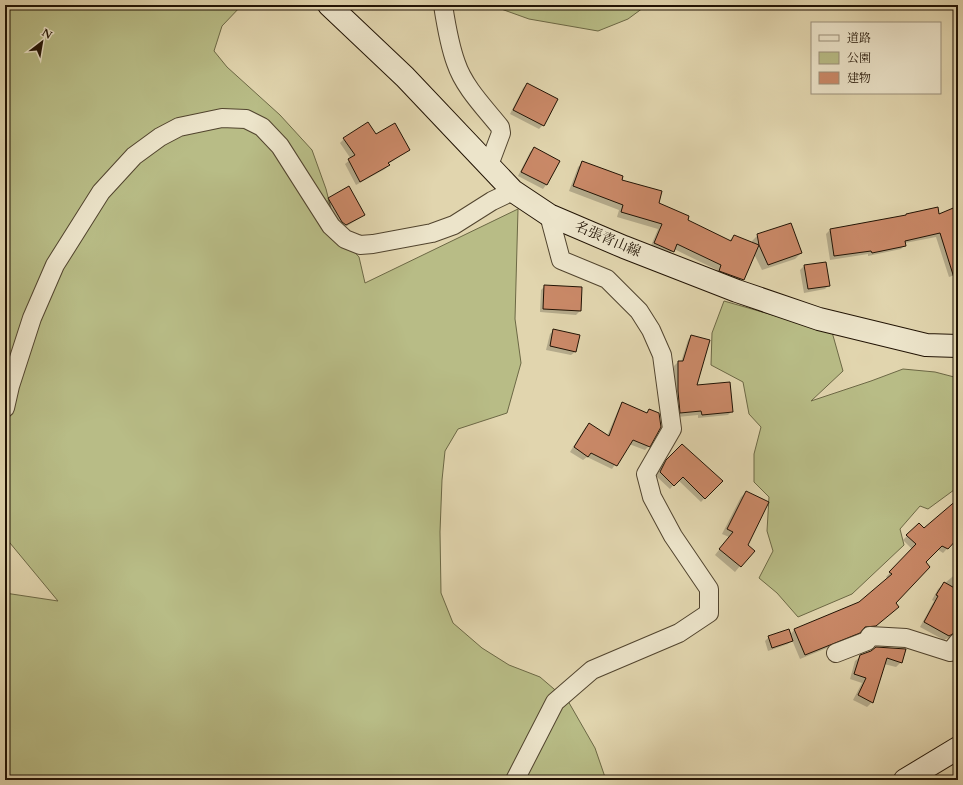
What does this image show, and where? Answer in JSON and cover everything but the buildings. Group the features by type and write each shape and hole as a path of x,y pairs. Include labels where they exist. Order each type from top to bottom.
{"main road":[{"name":"名張青山線","path":"329,5 405,77 513,191 549,215 624,247 730,288 819,319 926,345 958,346"},
{"path":"905,780 958,748"}],"street":[{"path":"442,5 456,64 464,81 500,127 501,133 489,165"},
{"path":"5,408 10,386 32,318 55,265 101,192 134,156 160,137 179,126 222,118 246,119 262,127 280,146 331,226 345,239 360,245 432,233 454,225 492,201 513,191"},
{"path":"514,780 555,702 592,670 680,633 709,613 709,589 673,536 652,497 646,474 672,429 662,355 651,330 639,311 607,280 562,260 549,215"},
{"path":"836,653 866,640 870,636 906,638 950,652 958,642"}],"green space":[{"path":"5,5 242,5 222,26 214,51 227,67 280,115 312,150 326,189 337,233 359,257 365,283 518,209 515,319 521,363 507,413 458,429 445,451 442,480 440,532 441,593 453,623 482,648 509,665 540,677 568,701 595,748 606,780 5,780 5,593 58,601 5,537"},
{"path":"490,5 647,5 628,19 598,31 529,19"},
{"path":"724,301 832,332 843,371 811,401 903,369 935,372 958,378 958,487 928,509 920,506 900,529 904,545 852,594 798,617 777,593 759,578 773,551 767,531 769,497 754,482 754,454 761,427 749,414 743,382 711,365 712,333"}]}
